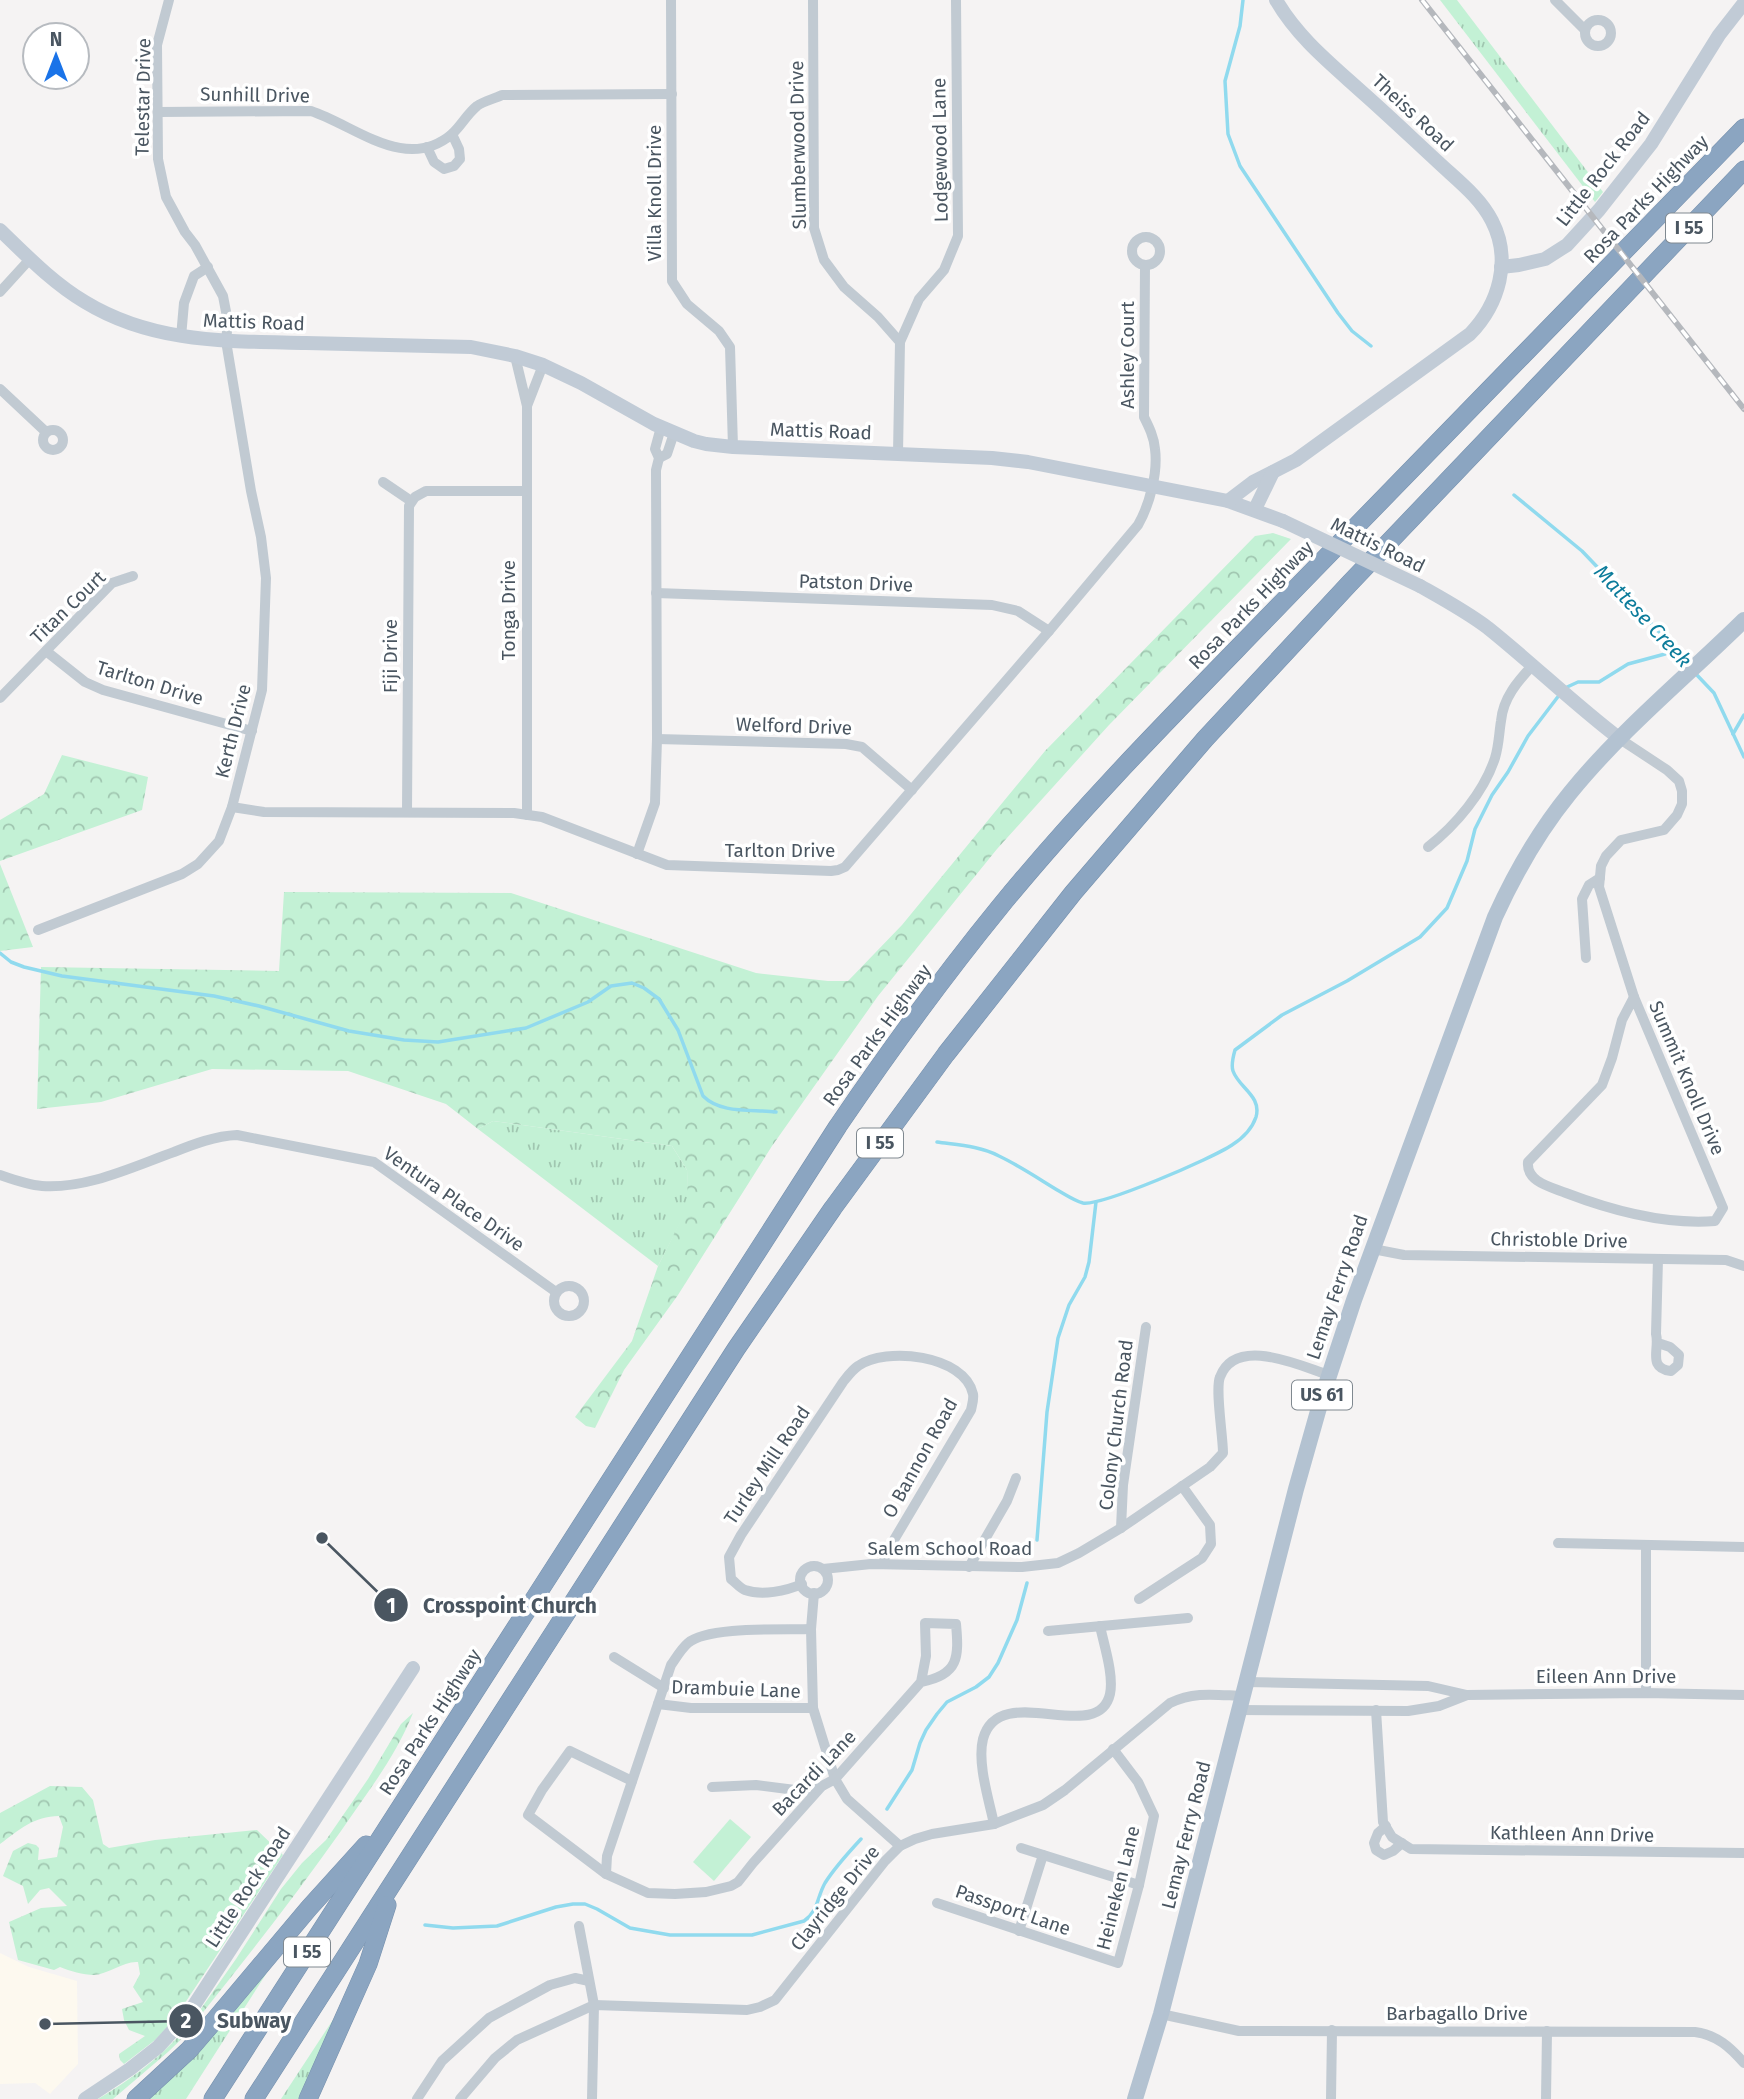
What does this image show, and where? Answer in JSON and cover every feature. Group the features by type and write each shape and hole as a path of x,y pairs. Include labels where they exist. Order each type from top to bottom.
{"highway":[{"name":"Rosa Parks Highway","path":"213,2099 838,1126 930,996 1037,863 1122,769 1744,128"},
{"name":"I 55","path":"254,2099 789,1270 888,1131 1013,968 1132,822 1270,667 1744,170"},
{"path":"136,2099 180,2059 309,1908 401,1806"},
{"path":"308,2099 368,1964 394,1882"}],"main road":[{"name":"Theiss Road","path":"1276,0 1300,36 1474,197 1493,222 1500,245 1501,267"},
{"name":"Little Rock Road","path":"1501,267 1545,259 1567,245 1599,210 1650,144 1719,35 1744,3"},
{"name":"Mattis Road","path":"0,230 52,279 85,303 139,327 181,337 226,341 471,347 543,365 694,441 733,447 898,453 1028,462 1152,485 1255,509 1420,586 1471,616 1620,739"},
{"path":"1228,501 1253,482 1296,460 1470,334 1493,305 1501,267"},
{"path":"1255,509 1274,471"},
{"name":"Lemay Ferry Road","path":"1135,2099 1161,2014 1296,1489 1329,1375 1481,953 1506,892 1549,821 1577,785 1620,739 1744,620"},
{"name":"Little Rock Road","path":"85,2099 158,2047 189,2013 413,1668"}],"street":[{"name":"Telestar Drive","path":"169,0 157,46 158,159 166,197 223,296 228,322 226,341"},
{"name":"Villa Knoll Drive","path":"671,0 672,281 687,304 719,331 730,347 733,447"},
{"name":"Slumberwood Drive","path":"813,0 814,228 824,260 844,287 878,317 900,342"},
{"name":"Lodgewood Lane","path":"898,453 900,342 919,299 944,270 958,236 956,0"},
{"path":"1555,0 1585,30"},
{"name":"Sunhill Drive","path":"159,112 312,111 387,146 411,150 427,147 452,134 477,106 502,95 671,94"},
{"path":"427,147 434,162 444,169 454,166 460,159 452,134"},
{"path":"0,292 30,259"},
{"name":"Ashley Court","path":"1145,265 1144,417 1152,433 1155,450 1152,485"},
{"path":"181,337 184,303 194,276 208,267"},
{"name":"Kerth Drive","path":"38,930 182,874 198,863 219,841 232,807 264,678 266,578 226,341"},
{"name":"Tonga Drive","path":"515,356 527,406 527,814"},
{"name":"Tonga Drive","path":"527,406 543,365"},
{"path":"0,389 46,432"},
{"path":"637,854 655,803 656,470 659,458 667,454 668,430"},
{"path":"383,482 411,501 426,491 526,491"},
{"name":"Tarlton Drive","path":"232,807 264,812 527,814 542,817 667,865 838,870 853,860 1138,525 1152,485"},
{"name":"Fiji Drive","path":"407,812 407,515 411,501"},
{"name":"Titan Court","path":"0,698 112,583 134,576"},
{"name":"Patston Drive","path":"656,593 992,605 1017,611 1049,631"},
{"name":"Tarlton Drive","path":"46,651 85,682 103,690 252,732"},
{"path":"1428,847 1449,830 1490,772 1499,743 1504,707 1510,693 1532,666"},
{"name":"Welford Drive","path":"657,739 862,747 912,790"},
{"path":"1586,958 1582,899 1589,885 1600,878 1601,866 1606,856 1621,840 1664,830 1677,815 1682,804 1679,781 1620,739"},
{"name":"Summit Knoll Drive","path":"1600,878 1599,887 1634,997 1723,1208 1715,1220 1697,1222 1642,1216 1603,1207 1542,1184 1529,1175 1528,1162 1602,1085 1622,1020 1634,997"},
{"name":"Ventura Place Drive","path":"0,1175 43,1186 91,1181 197,1143 237,1135 374,1162 556,1292"},
{"name":"Christoble Drive","path":"1373,1249 1404,1255 1726,1260 1744,1266"},
{"path":"1658,1259 1658,1343"},
{"name":"Colony Church Road","path":"1121,1528 1123,1485 1146,1327"},
{"name":"Salem School Road","path":"823,1569 884,1564 969,1567 1040,1566 1058,1563 1121,1528 1210,1467 1223,1453 1218,1395 1220,1377 1229,1363 1247,1355 1265,1355 1329,1375"},
{"name":"O Bannon Road","path":"843,1382 858,1365 880,1357 924,1358 944,1364 962,1375 973,1395 971,1410 885,1555 884,1564"},
{"name":"Turley Mill Road","path":"802,1584 787,1590 742,1590 731,1579 729,1557 843,1382"},
{"path":"969,1567 1007,1501 1016,1478"},
{"path":"1139,1599 1202,1558 1211,1544 1210,1525 1182,1486"},
{"path":"1558,1543 1744,1547"},
{"path":"1646,1545 1646,1693"},
{"path":"817,1566 823,1569 828,1584 822,1591 814,1593 806,1590 802,1584 802,1574 808,1567 817,1566"},
{"path":"814,1593 811,1629 813,1708 835,1779 847,1799 900,1846"},
{"path":"1048,1630 1188,1618"},
{"name":"Bacardi Lane","path":"606,1874 648,1893 706,1892 738,1882 822,1786 835,1779 921,1682 926,1656 925,1623 956,1624 957,1660 949,1671 933,1680 921,1682"},
{"path":"994,1824 983,1771 982,1750 987,1730 997,1719 1016,1713 1082,1717 1096,1713 1107,1702 1111,1693 1110,1671 1100,1626"},
{"path":"606,1874 607,1856 671,1665 688,1643 699,1637 732,1631 811,1629"},
{"path":"614,1657 664,1688"},
{"name":"Eileen Ann Drive","path":"1243,1696 1428,1686 1468,1695 1744,1695"},
{"name":"Clayridge Drive","path":"460,2099 495,2058 517,2040 594,2005 747,2010 775,2000 885,1861 900,1846 932,1834 994,1824 1043,1805 1170,1703 1194,1694 1243,1696"},
{"name":"Eileen Ann Drive","path":"1243,1696 1408,1711 1439,1706 1468,1695"},
{"name":"Drambuie Lane","path":"658,1704 691,1708 813,1708"},
{"name":"Kathleen Ann Drive","path":"1377,1710 1381,1759 1380,1791 1383,1822 1386,1826 1378,1833 1374,1843 1376,1850 1384,1855 1402,1843 1411,1849 1744,1853"},
{"name":"Heineken Lane","path":"1114,1749 1138,1782 1154,1816 1118,1964"},
{"path":"606,1874 528,1815 570,1751 632,1781"},
{"path":"712,1787 756,1785 803,1791 822,1786"},
{"path":"1386,1826 1392,1837 1402,1843"},
{"path":"1021,1848 1139,1885"},
{"path":"1019,1931 1043,1855"},
{"name":"Passport Lane","path":"937,1903 1118,1964"},
{"path":"579,1926 594,2005 592,2099"},
{"path":"417,2099 443,2061 489,2018 550,1985 575,1979 589,1981"},
{"name":"Barbagallo Drive","path":"1161,2014 1239,2031 1707,2034 1719,2039 1744,2063"},
{"path":"1331,2099 1332,2030"},
{"path":"1546,2099 1547,2031"}],"shaded area":[{"path":"0,1953 29,1967 77,1981 78,2064 50,2094 35,2083 0,2084"}],"green space":[{"path":"1440,0 1457,0 1603,192 1595,202"},
{"path":"1273,533 1291,539 1109,725 997,849 878,996 772,1146 678,1295 624,1370 595,1428 586,1426 575,1417 632,1341 658,1266 688,1206 687,1170 672,1146 493,1121 478,1129 446,1104 348,1071 212,1069 101,1102 37,1109 41,967 279,971 284,892 511,893 756,973 848,981 902,925 1045,751 1255,536"},
{"path":"62,755 148,777 142,810 0,861 0,820 44,794"},
{"path":"0,864 33,947 0,951"},
{"path":"493,1121 672,1146 687,1170 689,1206 658,1266 478,1129"},
{"path":"413,1713 390,1759 324,1855 196,2021 193,2020 281,1889 302,1863 326,1840 368,1779 401,1724"},
{"path":"50,1786 82,1787 93,1800 103,1844 109,1848 155,1840 257,1830 283,1855 173,2021 155,2040 124,2064 119,2054 145,2036 129,2030 122,2009 143,2002 133,1987 140,1974 138,1962 127,1963 94,1975 60,1967 54,1970 18,1960 9,1922 41,1908 67,1906 49,1888 40,1890 28,1904 23,1886 3,1876 13,1851 28,1843 39,1848 38,1860 57,1857 63,1827 59,1816 42,1818 0,1844 0,1813"},
{"path":"730,1819 751,1837 714,1881 693,1862"},
{"path":"265,1969 268,1971 186,2099 147,2099"},
{"path":"340,2009 299,2099 281,2099"},
{"path":"193,2020 198,2023 113,2099 98,2099 149,2064"}],"waterway":[{"path":"1243,0 1240,26 1225,81 1228,134 1240,166 1338,313 1352,331 1371,346"},
{"name":"Mattese Creek","path":"1514,495 1582,551 1688,664"},
{"path":"1565,688 1578,682 1599,682 1628,664 1676,651"},
{"name":"Mattese Creek","path":"1695,673 1714,693 1744,757"},
{"path":"937,1142 969,1146 992,1153 1083,1203 1112,1197 1158,1180 1236,1142 1247,1133 1257,1110 1253,1098 1233,1071 1235,1050 1282,1015 1347,981 1420,937 1447,908 1467,861 1475,829 1492,795 1528,736 1560,694"},
{"path":"1733,734 1744,715"},
{"path":"0,953 11,962 24,967 62,976 214,996 349,1031 404,1040 438,1042 526,1028 588,1002 611,986 632,983 659,999 678,1030 703,1096 710,1102 727,1108 776,1112"},
{"path":"1037,1540 1047,1412 1058,1338 1069,1305 1085,1277 1096,1202"},
{"path":"887,1809 912,1770 920,1743 937,1714 947,1702 989,1677 998,1663 1017,1620 1027,1583"},
{"path":"425,1925 453,1928 497,1926 556,1907 585,1904 630,1928 670,1935 752,1935 804,1921 809,1917 829,1877 861,1839"}],"railway":[{"path":"1422,0 1744,409"}],"place":[{"name":"Crosspoint Church","path":"322,1538"},
{"name":"Subway","path":"45,2024"}]}
